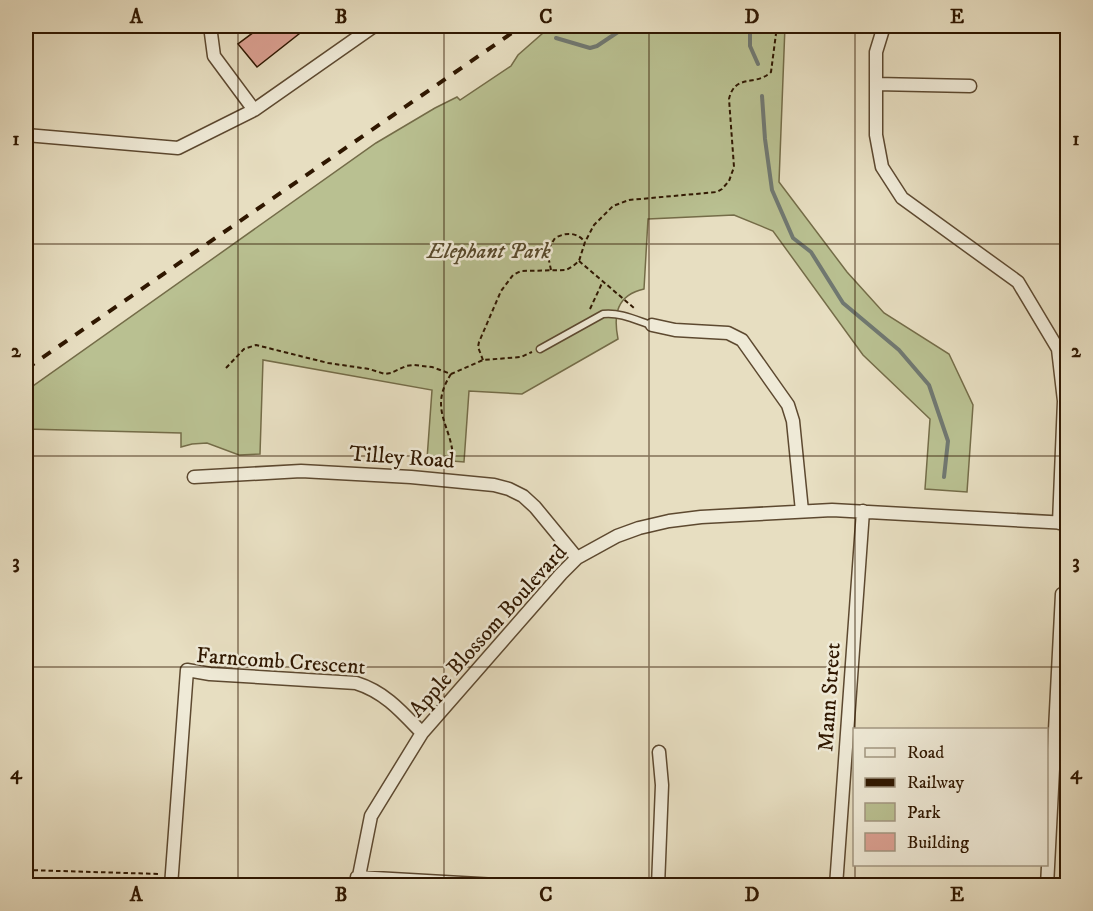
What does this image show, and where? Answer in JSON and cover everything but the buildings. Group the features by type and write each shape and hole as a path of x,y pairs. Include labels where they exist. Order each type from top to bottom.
{"street":[{"path":"210,26 214,56 254,110"},
{"path":"26,135 178,148 254,110 374,26"},
{"path":"884,26 876,52 876,135 882,167 902,198 1018,282 1063,348 1063,523"},
{"path":"876,84 970,86"},
{"path":"652,325 728,333 742,340 788,405 793,421 802,511"},
{"name":"Tilley Road","path":"194,477 301,471 411,477 494,485 523,496 536,507 577,558"},
{"name":"Apple Blossom Boulevard","path":"357,881 371,816 422,734 561,574 577,558 616,536 669,521 802,511 863,511 1063,523"},
{"name":"Mann Street","path":"836,885 863,511"},
{"path":"1048,866 1062,594"},
{"name":"Farncomb Crescent","path":"172,880 187,670 210,674 356,683 372,688 385,696 422,734"},
{"path":"658,752 662,785 658,885"},
{"path":"1047,885 1048,866"},
{"path":"357,881 515,885"}],"lane":[{"path":"540,349 594,318 611,313 652,325"}],"path":[{"path":"483,360 478,347 479,342 507,283 521,271 566,270 579,261 594,225 613,206 640,199 717,192 729,181 734,167 729,99 731,89 737,83 757,79 771,72 777,26"},
{"path":"552,270 547,256 549,246 555,238 572,234 581,237 585,242"},
{"path":"579,261 635,309"},
{"path":"582,325 603,281"},
{"path":"226,368 244,349 256,345 385,374 414,365 432,367 450,374"},
{"path":"453,462 452,441 441,416 442,390 450,374 483,360 521,357 540,349"},
{"path":"26,870 172,880"}],"green space":[{"name":"Elephant Park","path":"551,26 785,26 779,182 847,272 884,313 949,354 973,405 967,492 925,489 930,419 863,355 773,231 734,215 648,219 644,289 628,296 619,307 616,321 618,339 522,394 469,391 464,462 427,459 432,390 263,360 260,454 239,455 207,443 181,447 181,433 26,429 26,391 376,143 435,108 457,97 460,100 511,66 518,55"}],"waterway":[{"path":"556,38 590,48 597,46 627,26"},
{"path":"750,26 750,46 758,64"},
{"path":"762,96 772,190 793,238 811,252 843,303 899,350 929,385 948,441 944,477"}],"railway":[{"path":"26,369 522,26"}]}
